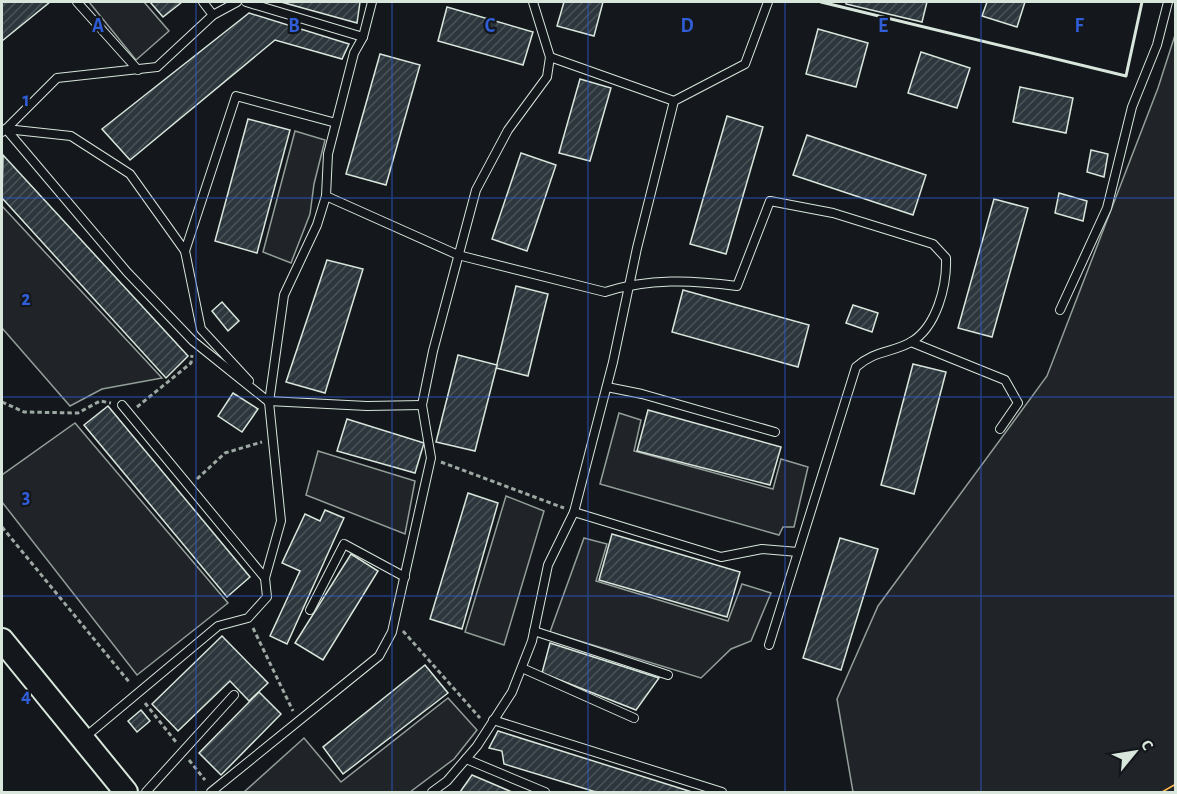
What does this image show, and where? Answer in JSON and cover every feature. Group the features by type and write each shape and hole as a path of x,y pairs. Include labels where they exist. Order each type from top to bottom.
{"main road":[{"path":"2,639 126,792"}],"lane":[{"path":"77,2 138,70"},
{"path":"203,2 213,15"},
{"path":"4,131 57,78 157,66 213,15 237,2"},
{"path":"246,2 363,37"},
{"path":"83,739 218,626 248,618 267,597 265,579 280,521 269,402 284,295 317,225 326,196 328,154 354,53 363,37 372,2"},
{"path":"212,792 379,656 392,632 431,458 422,405 476,190 508,130 547,77 550,57 533,2"},
{"path":"550,57 674,101 745,64 768,2"},
{"path":"1060,310 1107,208 1132,106 1157,45 1168,2"},
{"path":"185,251 236,96 336,123"},
{"path":"432,792 447,781 466,759 513,692 522,668 534,631 548,565 574,512 607,387 629,284 674,101"},
{"path":"4,131 71,136 130,174 185,251 201,329 269,402"},
{"path":"4,131 127,272 193,341 269,402 366,406 422,405"},
{"path":"326,196 458,255 605,292 629,284 694,280 737,286 770,201 822,211 933,244 946,258 947,275 929,328 911,342 869,356 856,367 769,645"},
{"path":"911,342 1005,380 1018,403 1000,429"},
{"path":"607,387 642,394 775,432"},
{"path":"122,405 265,579"},
{"path":"574,512 721,556 762,549 798,552"},
{"path":"310,610 344,544 405,577"},
{"path":"534,631 668,675"},
{"path":"522,668 634,718"},
{"path":"146,792 234,695"},
{"path":"491,724 723,792"},
{"path":"466,759 545,792"}],"path":[{"path":"129,414 190,363 193,341"},
{"path":"2,402 24,412 78,413 100,400 122,405"},
{"path":"189,487 225,453 273,439"},
{"path":"431,458 574,512"},
{"path":"2,527 138,693 212,792"},
{"path":"248,618 298,722"},
{"path":"394,621 491,724"}],"shaded area":[{"path":"89,2 144,2 169,31 136,60"},
{"path":"1175,35 1175,792 853,792 837,699 878,606 1047,376 1158,88"},
{"path":"295,131 325,140 314,184 310,214 291,263 263,252"},
{"path":"2,206 162,378 102,389 70,406 2,328"},
{"path":"619,413 641,420 634,451 773,489 781,459 808,467 794,527 783,527 779,535 600,484"},
{"path":"75,423 228,603 137,675 2,502 2,475"},
{"path":"318,451 415,481 405,534 306,495"},
{"path":"506,496 544,511 504,645 465,632"},
{"path":"584,538 607,544 596,581 728,621 742,584 771,593 751,641 731,649 701,678 550,632"},
{"path":"448,698 477,730 454,759 410,792 244,792 304,738 341,782"}],"building":[{"path":"2,2 50,2 2,41"},
{"path":"150,2 182,2 163,17"},
{"path":"281,2 360,2 357,23"},
{"path":"564,2 603,2 594,36 557,26"},
{"path":"846,2 927,2 922,22 846,4"},
{"path":"987,2 1025,2 1017,27 982,16"},
{"path":"447,7 533,32 523,65 438,41"},
{"path":"249,13 349,44 342,59 275,40 130,160 102,129"},
{"path":"818,29 868,43 856,87 806,74"},
{"path":"921,52 970,68 957,108 908,93"},
{"path":"380,54 420,65 386,185 346,174"},
{"path":"580,79 611,88 590,161 559,153"},
{"path":"1020,87 1073,98 1066,133 1013,122"},
{"path":"727,116 763,127 726,254 690,244"},
{"path":"248,119 290,130 257,253 215,241"},
{"path":"807,135 926,175 913,215 793,175"},
{"path":"1091,150 1108,154 1104,177 1087,172"},
{"path":"521,153 556,165 527,251 492,239"},
{"path":"3,155 188,356 166,378 2,198"},
{"path":"1059,193 1087,201 1083,221 1055,213"},
{"path":"994,199 1028,208 992,337 958,328"},
{"path":"327,260 363,269 325,393 286,382"},
{"path":"516,286 548,294 528,376 496,368"},
{"path":"683,290 809,325 798,367 672,332"},
{"path":"222,302 239,321 228,331 212,311"},
{"path":"853,305 878,313 872,332 846,323"},
{"path":"458,355 497,365 475,451 436,442"},
{"path":"913,364 946,372 914,494 881,485"},
{"path":"233,393 258,409 242,432 218,416"},
{"path":"108,406 250,577 227,597 84,425"},
{"path":"648,410 781,447 770,485 637,451"},
{"path":"347,419 424,443 415,473 337,451"},
{"path":"468,493 498,503 462,629 430,619"},
{"path":"325,510 344,518 287,644 270,636 300,571 282,563 305,514 320,521"},
{"path":"612,534 740,572 727,617 599,580"},
{"path":"840,538 878,549 841,670 803,658"},
{"path":"351,554 378,571 323,660 295,643"},
{"path":"222,636 268,683 249,701 230,681 178,731 152,704"},
{"path":"550,643 659,678 636,710 542,673"},
{"path":"425,665 448,693 343,774 323,747"},
{"path":"259,692 281,714 221,775 199,753"},
{"path":"141,710 150,721 137,732 128,721"},
{"path":"498,731 692,792 596,792 504,764 502,751 489,748"},
{"path":"472,775 512,792 460,792"}],"wall":[{"path":"821,2 1126,76 1142,2"}],"power":[{"path":"1162,792 1176,784"}]}
